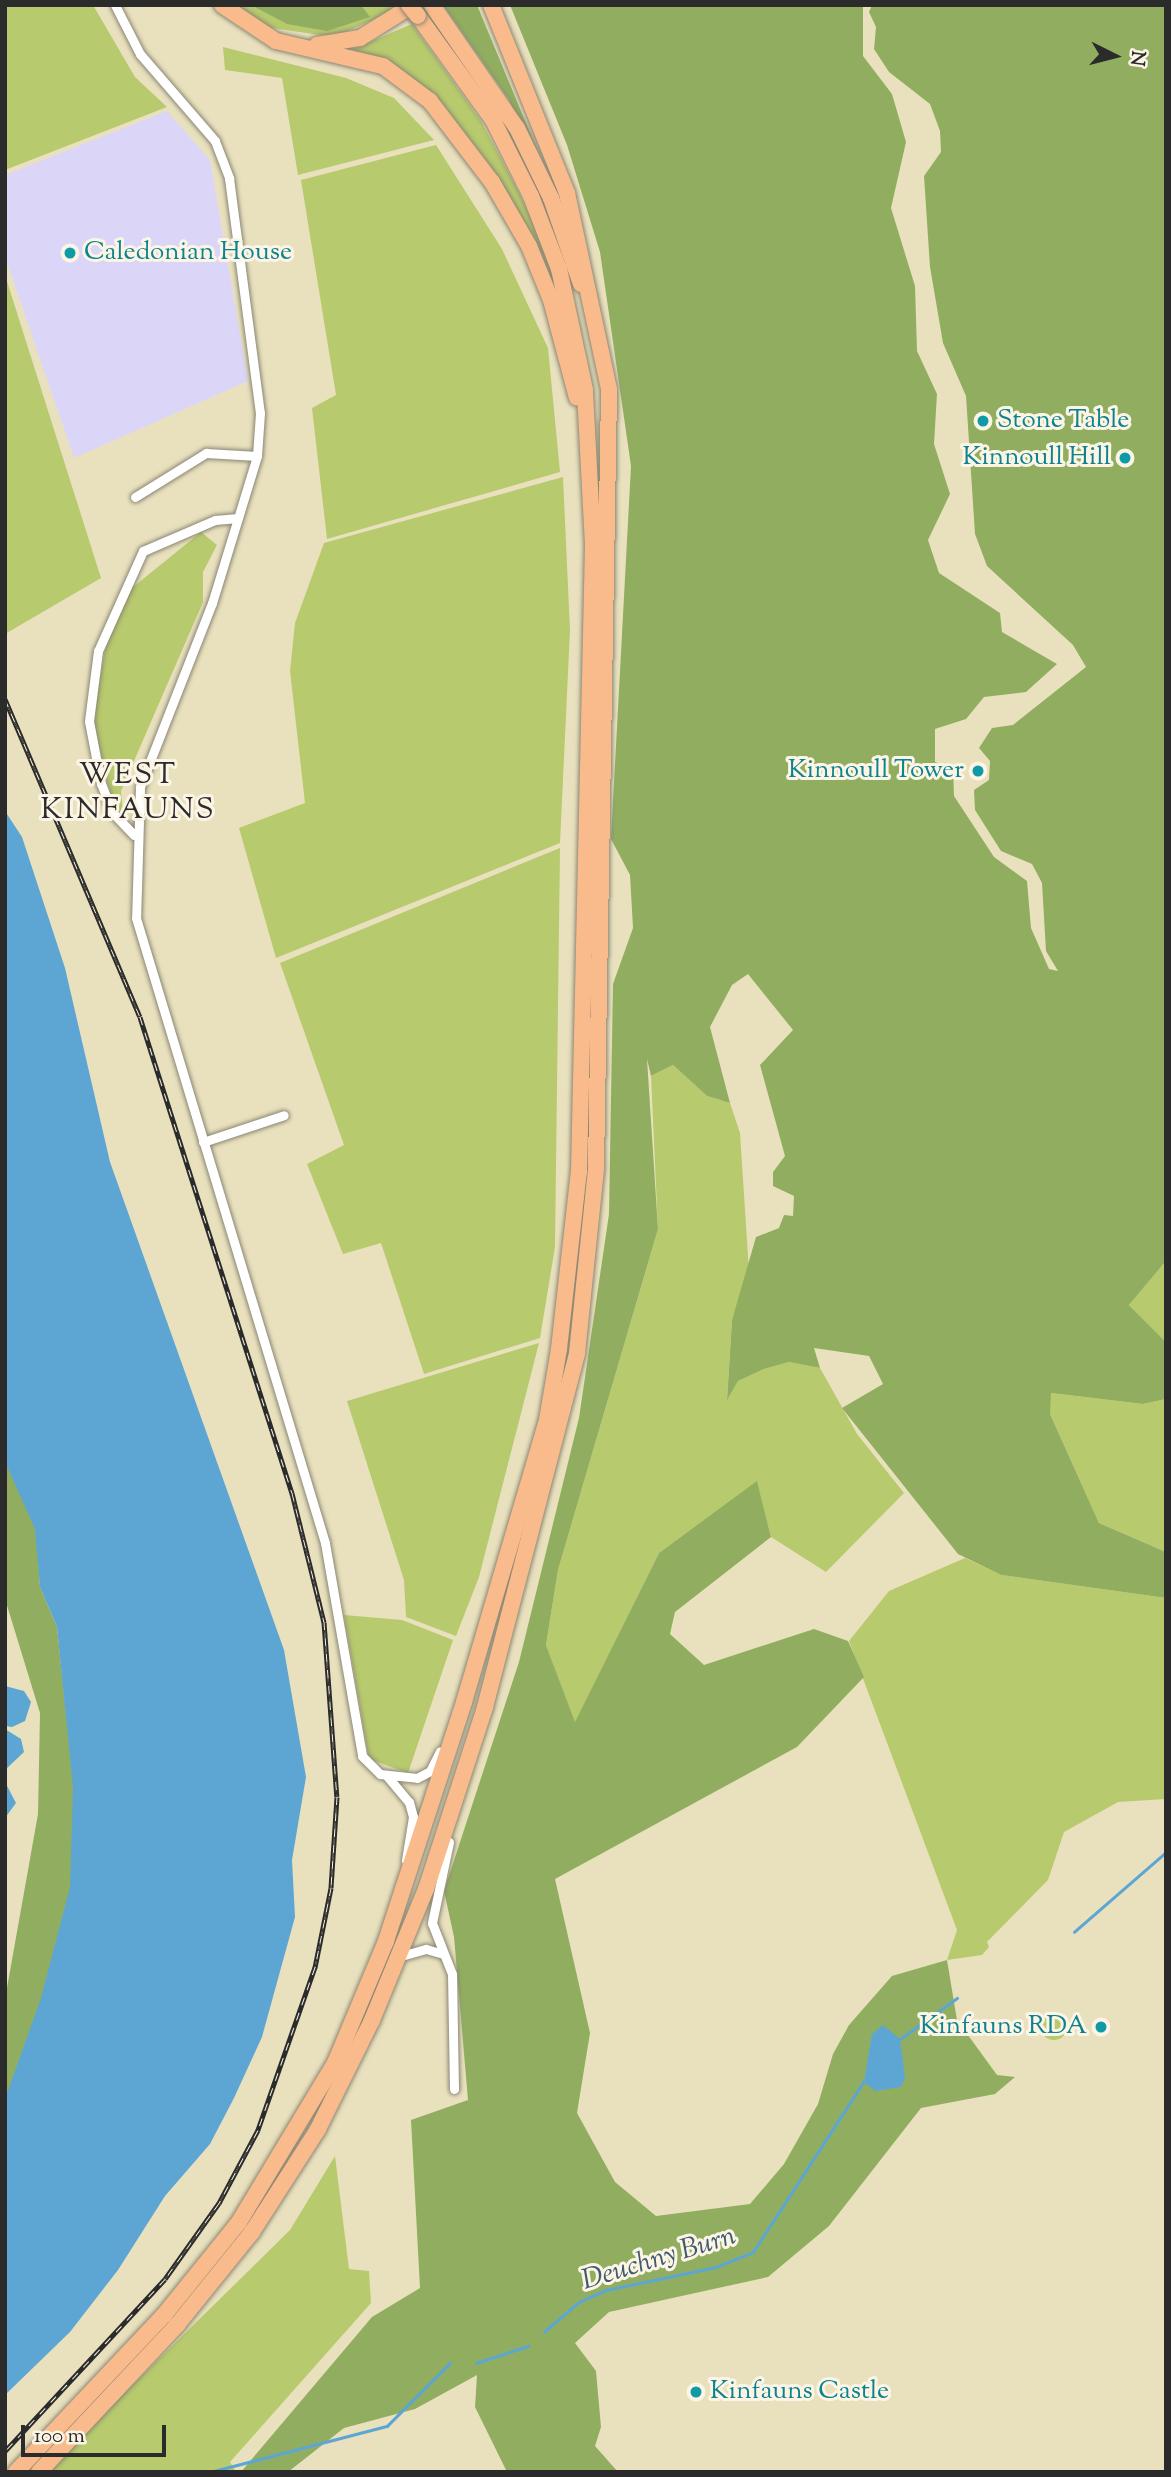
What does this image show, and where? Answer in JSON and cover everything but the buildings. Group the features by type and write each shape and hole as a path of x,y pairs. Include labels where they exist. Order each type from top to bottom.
{"highway":[{"path":"222,5 276,41 399,75 430,101 492,182 551,300 575,387 593,504"},
{"path":"228,5 264,29 319,45"},
{"path":"432,5 517,128 551,198 591,321 609,462"},
{"path":"39,2472 177,2325 252,2232 318,2129 401,1956 458,1792 561,1428 588,1271 597,1168 609,462 606,354 584,254 567,193 491,5"},
{"path":"16,2472 164,2315 239,2222 335,2063 401,1890 464,1702 547,1420 571,1268 579,1172 593,504 585,390 559,269 506,145 413,9 360,38 319,45 276,41"}],"street":[{"path":"115,5 140,54 215,141 229,178 260,413 257,456 238,518 140,787 134,835 135,918 325,1543 362,1756 387,1776 409,1802 412,1817 401,1890"},
{"path":"135,497 206,453 257,456"},
{"path":"134,835 112,813 101,785 89,721 98,651 143,551 215,520 238,518"},
{"path":"204,1142 284,1115"},
{"path":"387,1776 418,1778 430,1771 464,1702"},
{"path":"454,2089 452,1974 443,1954 432,1911 458,1792"},
{"path":"401,1956 426,1949 443,1954"}],"shaded area":[{"path":"167,111 210,160 248,381 74,458 5,257 5,175"}],"green space":[{"path":"5,5 93,5 135,77 167,107 5,170"},
{"path":"232,5 369,17 361,5 400,8 334,37 265,27"},
{"path":"251,5 361,5 370,17 327,31 287,24"},
{"path":"443,5 477,5 570,229 509,100"},
{"path":"510,5 863,5 863,56 892,94 906,142 891,208 915,286 917,351 937,394 934,444 950,494 928,540 939,573 1000,613 1002,632 1057,664 1026,692 984,697 966,719 935,729 935,762 953,769 954,796 994,857 1027,881 1031,928 1049,969 1058,971 1046,951 1042,883 1032,864 1001,851 975,810 974,790 989,780 990,761 979,748 992,728 1013,725 1086,667 1073,645 987,566 975,534 966,396 943,343 930,267 924,176 941,152 940,131 930,104 889,72 874,49 876,27 869,12 872,5 1166,5 1166,1261 1129,1305 1166,1342 1166,1399 1143,1404 1051,1393 1050,1414 1099,1523 1166,1552 1166,1598 1001,1575 958,1554 842,1408 883,1384 869,1356 814,1348 820,1368 789,1362 764,1369 738,1381 727,1400 732,1320 756,1237 779,1228 784,1215 793,1216 794,1196 773,1186 773,1172 785,1156 760,1065 793,1030 748,974 732,985 710,1027 730,1103 707,1096 673,1065 651,1076 647,1059 658,1229 558,1570 546,1645 575,1722 659,1553 757,1481 771,1537 675,1612 670,1634 704,1665 814,1629 848,1641 864,1677 797,1747 555,1879 590,2033 577,2113 615,2182 656,2216 750,2204 784,2164 818,2104 833,2054 849,2025 892,1976 947,1960 957,2020 997,2075 1015,2077 995,2094 921,2108 829,2226 768,2277 609,2312 575,2343 596,2371 601,2427 595,2446 618,2472 507,2472 475,2407 477,2375 415,2409 344,2428 288,2472 241,2472 372,2317 420,2288 411,2120 468,2100 454,1937 444,1891 519,1662 579,1418 609,1214 613,984 633,928 630,875 611,839 631,466 600,252 567,145"},
{"path":"412,24 481,121 557,272 568,316 440,109 356,55 353,49"},
{"path":"223,47 346,78 394,98 434,140 298,175 282,78 225,70"},
{"path":"436,145 502,249 548,348 560,472 327,539 312,408 336,395 301,180"},
{"path":"5,275 101,578 5,634"},
{"path":"563,477 570,630 560,843 276,958 239,828 305,803 290,671 295,623 324,543"},
{"path":"201,532 217,545 203,572 203,602 121,791 123,812 117,812 97,751 94,713 105,650 127,592"},
{"path":"560,848 555,1247 540,1338 424,1374 381,1243 343,1254 307,1164 344,1145 280,963"},
{"path":"673,1065 707,1096 730,1103 740,1133 749,1271 732,1320 727,1398 738,1381 764,1369 789,1362 820,1368 857,1434 904,1493 826,1572 771,1537 757,1482 659,1553 575,1723 546,1645 558,1570 658,1229 651,1076"},
{"path":"1166,1261 1166,1342 1129,1305"},
{"path":"539,1343 479,1577 456,1636 406,1617 404,1580 347,1401"},
{"path":"1050,1393 1143,1404 1166,1399 1166,1552 1099,1523 1050,1414"},
{"path":"5,1461 36,1523 40,1587 57,1627 82,1864 5,2128 5,1999 38,1814 40,1713 5,1599"},
{"path":"965,1558 1001,1575 1166,1598 1166,1799 1118,1802 1064,1832 1048,1880 987,1942 989,1947 982,1955 947,1960 957,1930 849,1641 889,1591"},
{"path":"344,1615 402,1620 453,1640 408,1773 369,1759"},
{"path":"1054,2014 1063,2018 1067,2027 1063,2036 1054,2040 1045,2036 1041,2027 1045,2018"},
{"path":"335,2156 349,2269 369,2271 371,2303 230,2462 236,2472 44,2472 290,2230"}],"water":[{"path":"5,811 22,837 65,968 110,1162 284,1650 306,1777 292,1860 295,1917 262,2037 234,2098 210,2144 165,2196 118,2270 70,2332 5,2395 5,2099 41,1998 70,1887 73,1788 57,1627 40,1587 35,1529 5,1462"},
{"path":"5,1686 24,1691 31,1702 25,1721 12,1727 5,1726"},
{"path":"5,1729 21,1739 24,1752 5,1770"},
{"path":"5,1782 16,1803 5,1818"},
{"path":"883,2025 900,2039 905,2078 901,2087 875,2091 864,2082 872,2034"}],"waterway":[{"name":"Deuchny Burn","path":"1074,1932 1166,1852"},
{"path":"900,2039 957,1998"},
{"name":"Deuchny Burn","path":"544,2332 579,2302 606,2290 716,2267 753,2252 864,2081"},
{"name":"Deuchny Burn","path":"476,2363 528,2346"},
{"name":"Deuchny Burn","path":"210,2472 387,2426 450,2363"}],"railway":[{"path":"5,699 140,1017 292,1493 324,1622 337,1797 331,1888 315,1967 258,2130 219,2203 165,2279 5,2451"}],"place":[{"name":"Caledonian House","path":"70,253"},
{"name":"Stone Table","path":"983,421"},
{"name":"Kinnoull Hill","path":"1125,458"},
{"name":"Kinnoull Tower","path":"978,771"},
{"name":"Kinfauns RDA","path":"1101,2027"},
{"name":"Kinfauns Castle","path":"696,2392"}],"district":[{"name":"WEST KINFAUNS","path":"128,793"}]}
